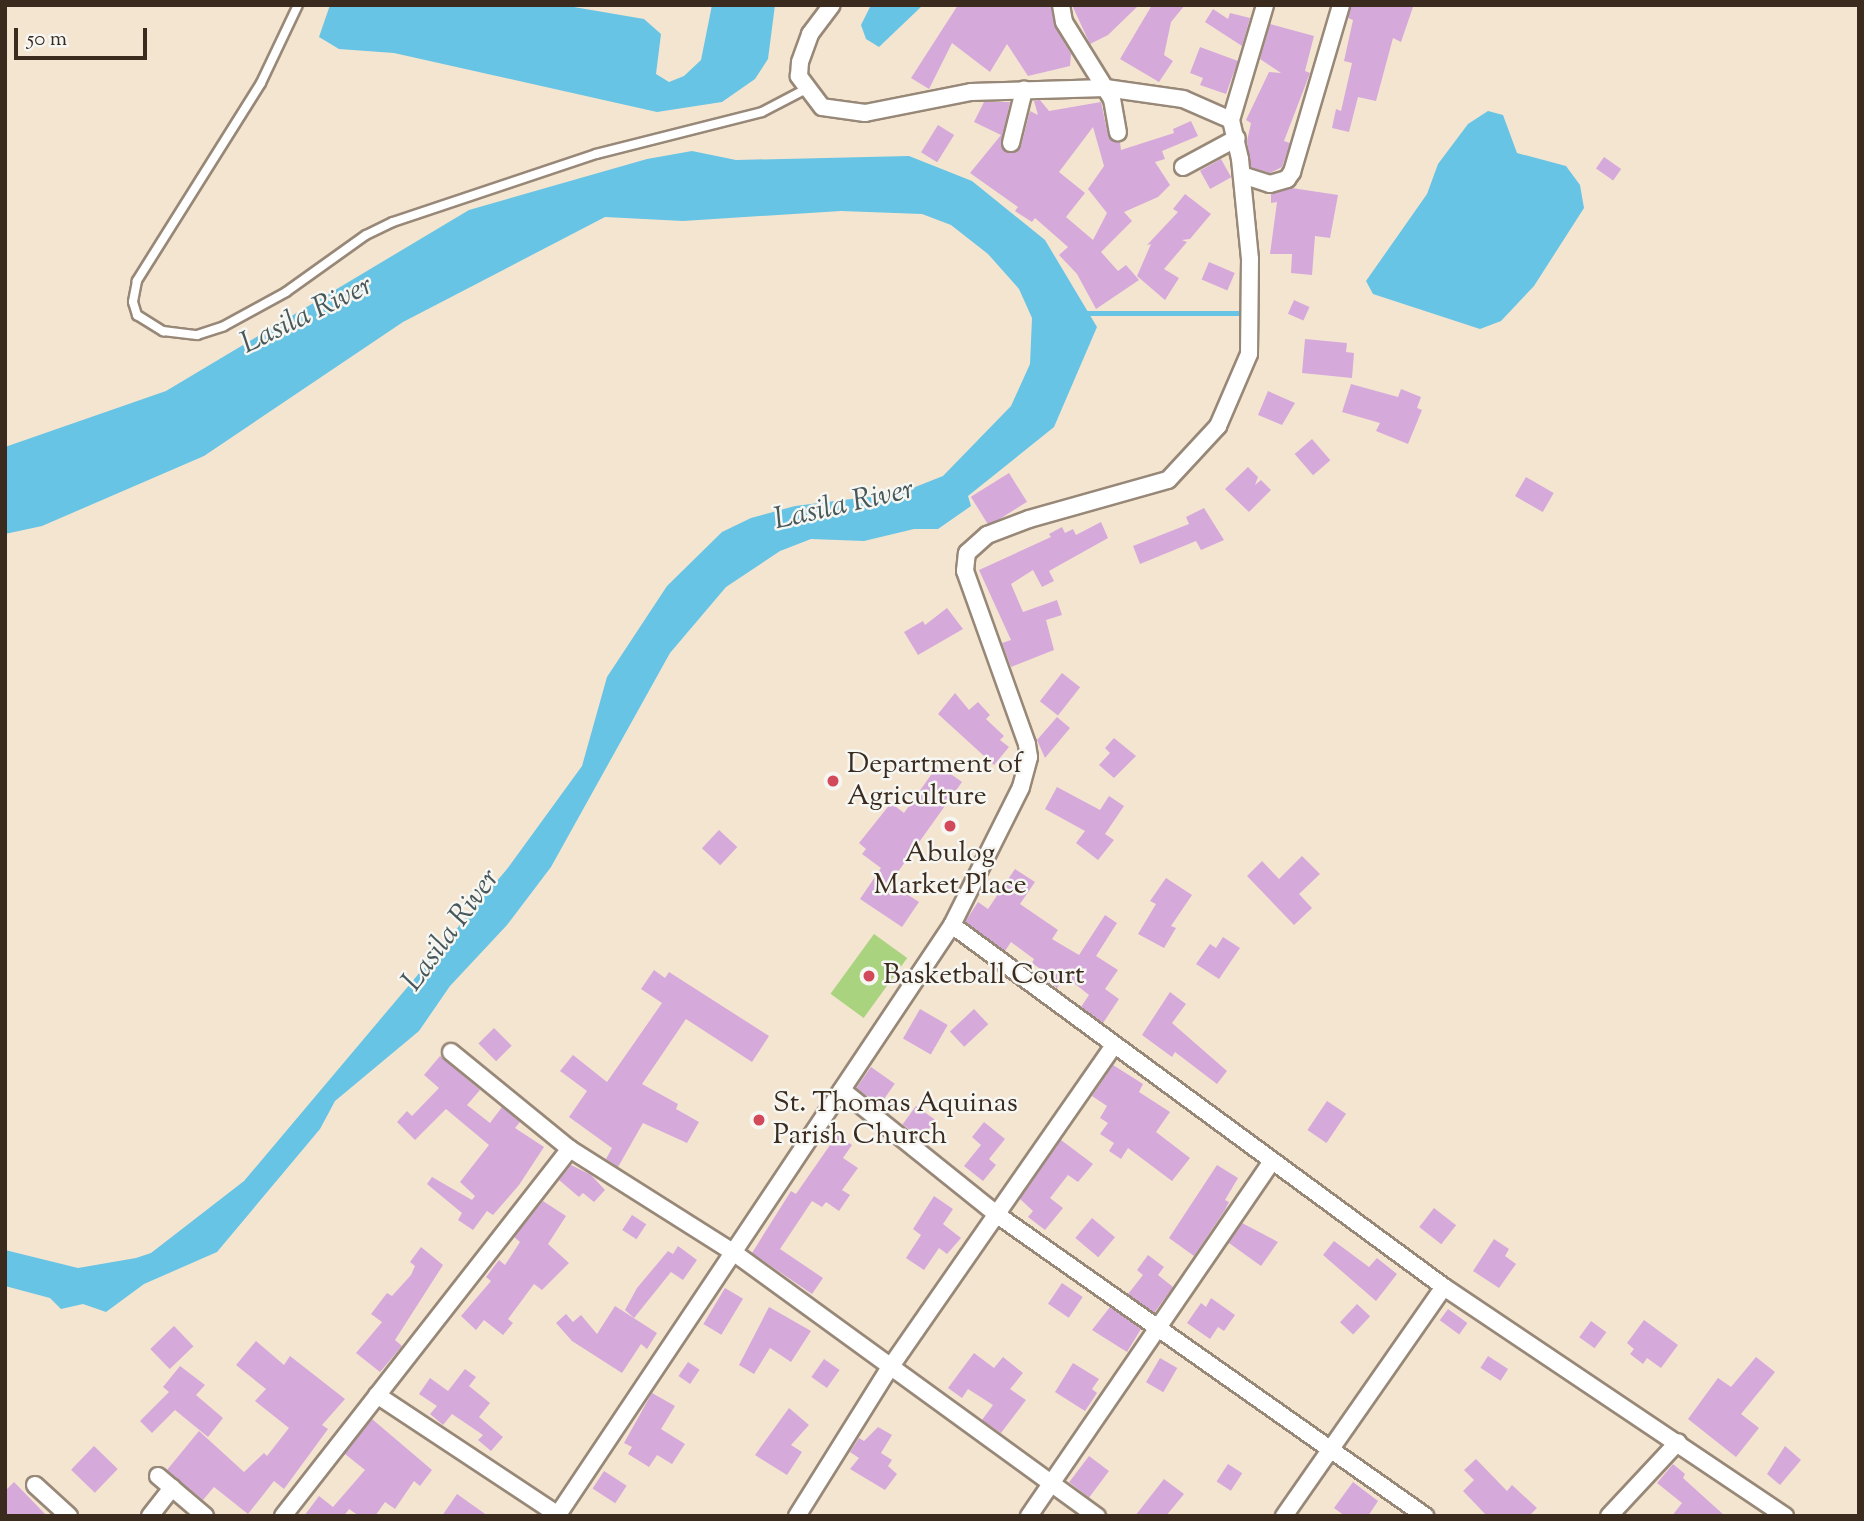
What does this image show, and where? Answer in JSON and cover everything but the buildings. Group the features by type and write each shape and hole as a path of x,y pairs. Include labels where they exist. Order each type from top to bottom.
{"street":[{"path":"832,5 804,48 799,76 806,89 822,107 865,113 971,92 1106,88 1183,99 1231,120"},
{"path":"1061,5 1064,22 1106,88 1118,132"},
{"path":"377,1395 558,1515 952,925 1021,787 1029,757 1009,686 965,572 967,553 987,535 1029,519 1168,480 1218,426 1240,383 1253,320 1242,175 1237,138 1231,120 1265,5"},
{"path":"1242,175 1270,184 1287,179 1306,132 1341,5"},
{"path":"1011,143 1024,90"},
{"path":"1183,167 1237,138"},
{"path":"952,925 1113,1047 1444,1287 1785,1516"},
{"path":"796,1516 889,1369 1113,1047"},
{"path":"451,1052 570,1149 733,1252 889,1369 1097,1516"},
{"path":"842,1090 996,1214 1333,1448 1425,1516"},
{"path":"284,1516 570,1149"},
{"path":"1030,1516 1271,1162"},
{"path":"1284,1516 1444,1287"},
{"path":"1609,1516 1678,1442"},
{"path":"158,1476 205,1516"},
{"path":"35,1485 69,1516"},
{"path":"150,1516 172,1488"}],"lane":[{"path":"299,5 261,83 137,281 133,302 136,315 163,331 197,335 224,326 393,222 596,154 762,113 806,89"}],"green space":[{"name":"Basketball Court","path":"874,934 907,958 864,1018 831,994"}],"water":[{"path":"330,5 562,5 644,19 661,34 656,74 669,82 684,76 701,60 712,5 775,5 768,59 755,79 722,102 657,112 394,53 339,49 319,37"},
{"path":"871,5 923,5 879,47 866,39 861,25"},
{"path":"1488,111 1503,115 1517,153 1566,166 1580,185 1584,208 1534,286 1501,321 1480,329 1373,294 1366,281 1427,194 1438,164 1468,124"},
{"name":"Lasila River","path":"692,151 736,160 909,156 972,181 1045,240 1097,327 1054,427 968,496 971,506 938,529 914,529 864,541 811,539 780,551 726,587 670,653 551,867 507,925 450,986 419,1031 335,1101 320,1129 217,1252 144,1284 106,1312 83,1304 61,1309 50,1298 5,1286 5,1250 78,1268 136,1258 151,1253 244,1181 507,869 582,766 607,677 667,586 722,532 751,518 795,506 900,493 943,476 1011,406 1030,364 1032,318 1019,289 988,254 951,225 922,214 841,211 683,221 605,217 403,322 204,456 42,526 5,534 5,447 166,391 469,210 647,159"}],"waterway":[{"path":"1084,313 1246,313"}],"place":[{"name":"Department of Agriculture","path":"833,781"},
{"name":"Abulog Market Place","path":"950,826"},
{"name":"Basketball Court","path":"869,976"},
{"name":"St. Thomas Aquinas Parish Church","path":"759,1120"}]}
